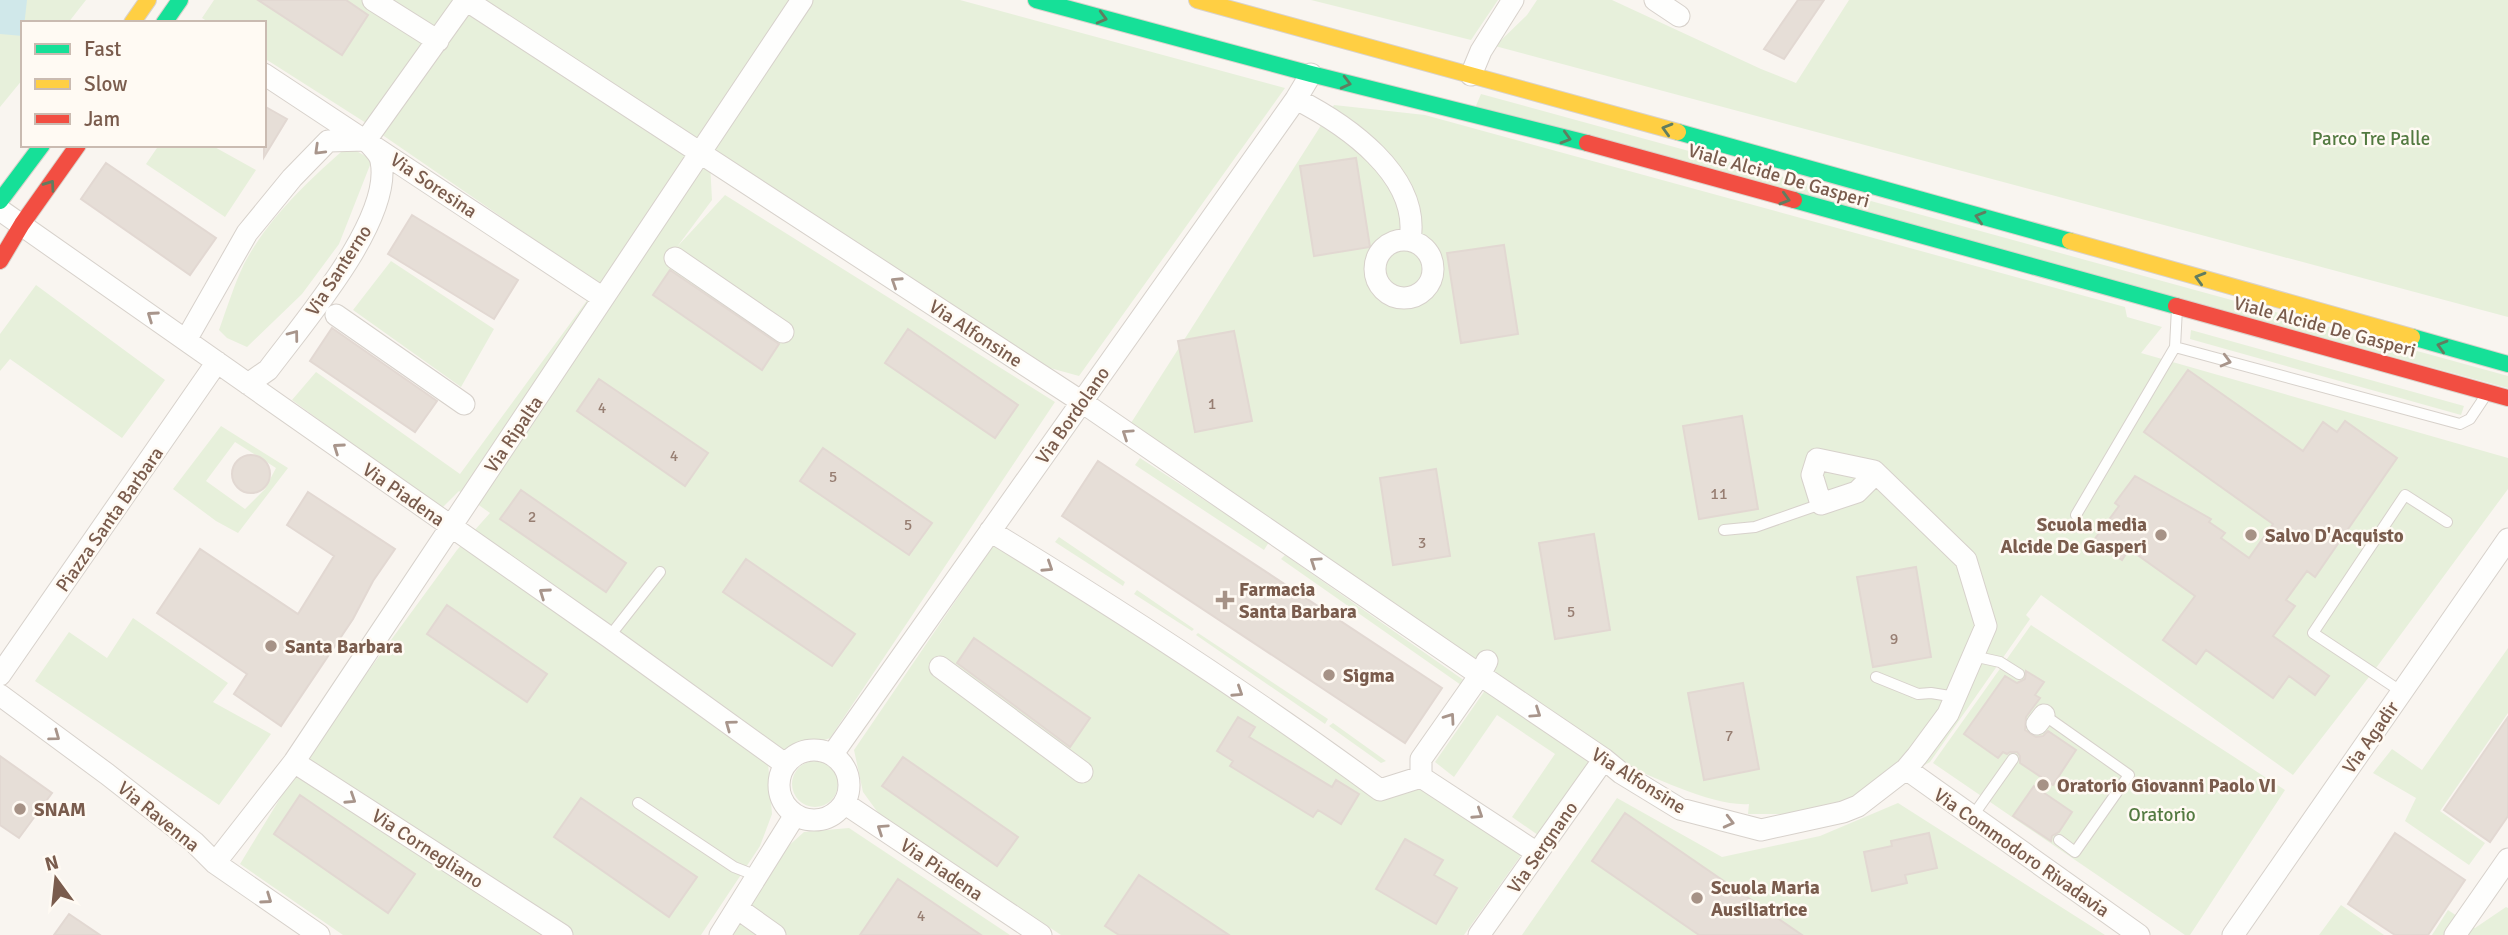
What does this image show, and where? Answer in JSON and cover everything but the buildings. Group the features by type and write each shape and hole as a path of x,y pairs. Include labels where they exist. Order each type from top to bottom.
{"street":[{"path":"133,21 148,0"},
{"path":"165,21 180,0"},
{"path":"373,0 438,41"},
{"path":"186,340 247,233 292,178 328,141 366,140 466,0"},
{"name":"Via Alfonsine","path":"466,0 1484,668 1621,773 1680,810 1761,830 1843,812 1858,806 1906,769 1948,714 1956,697 1986,626 1966,560 1876,473 1853,465 1817,459 1812,475 1821,504"},
{"name":"Via Ripalta","path":"215,863 294,762 802,0"},
{"name":"Viale Alcide De Gasperi","path":"1036,0 1314,63 1466,93 2508,364"},
{"name":"Viale Alcide De Gasperi","path":"1198,0 1400,54 1466,93 1557,135 2508,398"},
{"path":"1466,93 1481,51 1513,0"},
{"path":"1655,0 1679,16"},
{"path":"1314,63 1322,35"},
{"name":"Via Bordolano","path":"832,755 1296,99 1314,63"},
{"name":"Via Soresina","path":"266,75 603,298"},
{"path":"1296,99 1345,127 1393,174 1406,202 1411,222 1410,240"},
{"name":"Via Santerno","path":"247,384 268,370 354,250 373,215 382,179 381,158 366,140"},
{"path":"0,201 40,147"},
{"path":"0,261 22,224 77,147"},
{"path":"0,210 22,224"},
{"name":"Via Piadena","path":"22,224 785,764"},
{"path":"675,258 783,332"},
{"path":"336,316 464,404"},
{"name":"Piazza Santa Barbara","path":"0,675 217,362"},
{"path":"1821,504 1857,492 1876,473"},
{"path":"990,531 1309,738 1380,790 1421,777"},
{"name":"Via Agadir","path":"2233,935 2508,539"},
{"path":"940,667 1082,772"},
{"path":"1421,777 1421,760 1484,668"},
{"name":"Via Ravenna","path":"0,695 129,791 194,842 215,863 319,935"},
{"path":"813,750 832,755 843,765 848,776 849,792 844,803 832,815 823,819 810,821 795,816 783,804 779,792 779,779 785,764 799,753 813,750"},
{"name":"Via Sergnano","path":"1479,935 1604,759"},
{"name":"Via Cornegliano","path":"294,762 562,935"},
{"name":"Via Commodoro Rivadavia","path":"1906,769 2138,935"},
{"path":"1421,777 1537,853"},
{"name":"Via Piadena","path":"844,803 1041,935"},
{"path":"720,935 795,816"},
{"path":"2455,935 2508,859"},
{"path":"737,908 775,935"}],"lane":[{"path":"2076,515 2175,347 2177,308"},
{"path":"2175,347 2460,424 2470,419 2488,393"},
{"path":"2402,692 2313,633 2405,495 2447,522"},
{"path":"1724,530 1755,527 1821,504"},
{"path":"608,637 660,572"},
{"path":"1973,656 2000,662 2019,674"},
{"path":"1876,677 1917,694 1956,697"},
{"path":"2040,720 2129,775 2075,852 2059,840"},
{"path":"1972,817 2013,759"},
{"path":"638,803 734,867 757,876"}],"green space":[{"path":"0,0 86,0 70,21 21,21 21,81 0,107"},
{"path":"214,0 455,0 366,123 266,59 266,21 207,21 202,18"},
{"path":"480,0 960,0 1285,88 1079,376 1050,368 940,297 710,163 712,200 677,247 725,195 1055,402 830,738 768,762 772,814 760,846 701,935 343,935 240,864 306,756 457,550 490,513 459,491 441,509 292,400 316,372 460,474 599,284 381,134"},
{"path":"1311,0 1498,0 1471,40"},
{"name":"Parco Tre Palle","path":"1537,0 1612,0 1796,83 1849,0 2508,0 2508,317 1495,46 1527,15"},
{"path":"1481,94 2508,376 2508,388 1475,108"},
{"path":"1334,105 1425,115 2125,307 2127,317 2162,327 2141,353 2508,458 2508,489 2293,775 2041,595 2026,615 2030,619 1930,762 1858,801 1803,814 1748,814 1749,804 1718,801 1616,761 1131,423"},
{"path":"348,146 372,160 339,244 302,294 247,347 227,338 219,330 240,272 254,247 291,200"},
{"path":"158,147 215,147 256,170 225,217 146,164"},
{"path":"391,261 494,329 461,387 353,310"},
{"path":"36,285 165,380 122,438 10,359 0,371 0,334"},
{"path":"2191,330 2464,406 2461,415 2190,339"},
{"path":"221,426 288,468 238,533 216,521 173,489","holes":["235,442 276,468 265,489 245,509 206,481"]},
{"path":"1140,458 1269,542 1264,550 1135,465"},
{"path":"1059,537 1125,582 1123,586 1055,542"},
{"path":"995,543 1377,792 1414,781 1522,854 1464,935 1061,935 879,814 863,792 854,750"},
{"path":"1285,555 1465,681 1461,685 1281,559"},
{"path":"1137,590 1194,629 1192,631 1134,594"},
{"path":"133,618 228,683 213,702 271,734 219,805 35,681 69,632 107,658"},
{"name":"Oratorio","path":"2031,625 2285,790 2190,935 2185,935 1933,763"},
{"path":"1198,633 1328,719 1325,724 1196,635"},
{"path":"2508,648 2508,713 2440,811 2485,843 2469,865 2405,821 2416,798 2373,773 2392,749 2422,770"},
{"path":"1488,686 1594,756 1538,835 1512,817 1555,754 1497,715 1454,777 1435,762"},
{"path":"1333,723 1386,761 1381,763 1329,726"},
{"path":"815,761 824,762 831,768 837,775 837,793 831,800 824,806 815,807 806,806 799,800 793,793 792,784 793,775 799,768 806,762"},
{"path":"1617,798 1722,857 1820,836 1898,803 2105,935 1522,935"},
{"path":"849,828 1010,935 732,935 776,857 804,832"},
{"path":"2341,905 2384,935 2319,935"},
{"path":"2506,907 2508,935 2432,935 2448,910 2475,928"}],"water":[{"path":"0,0 27,0 25,21 21,21 21,36 0,34"}],"traffic: fast":[{"path":"165,21 180,0"},
{"path":"1036,0 1311,74 1587,143"},
{"path":"1678,132 2070,241"},
{"path":"0,201 40,147"},
{"path":"1794,200 2176,306"},
{"path":"2412,337 2508,364"}],"traffic: slow":[{"path":"133,21 148,0"},
{"path":"1197,0 1678,132"},
{"path":"2070,241 2412,337"}],"traffic: jam":[{"path":"1587,143 1794,200"},
{"path":"0,261 22,224 77,147"},
{"path":"2176,306 2508,398"}],"place":[{"name":"Scuola media Alcide De Gasperi","path":"2161,535"},
{"name":"Salvo D'Acquisto","path":"2251,535"},
{"name":"Farmacia Santa Barbara","path":"1225,600"},
{"name":"Santa Barbara","path":"271,646"},
{"name":"Sigma","path":"1329,675"},
{"name":"Oratorio Giovanni Paolo VI","path":"2043,785"},
{"name":"SNAM","path":"20,809"},
{"name":"Scuola Maria Ausiliatrice","path":"1697,898"}]}
